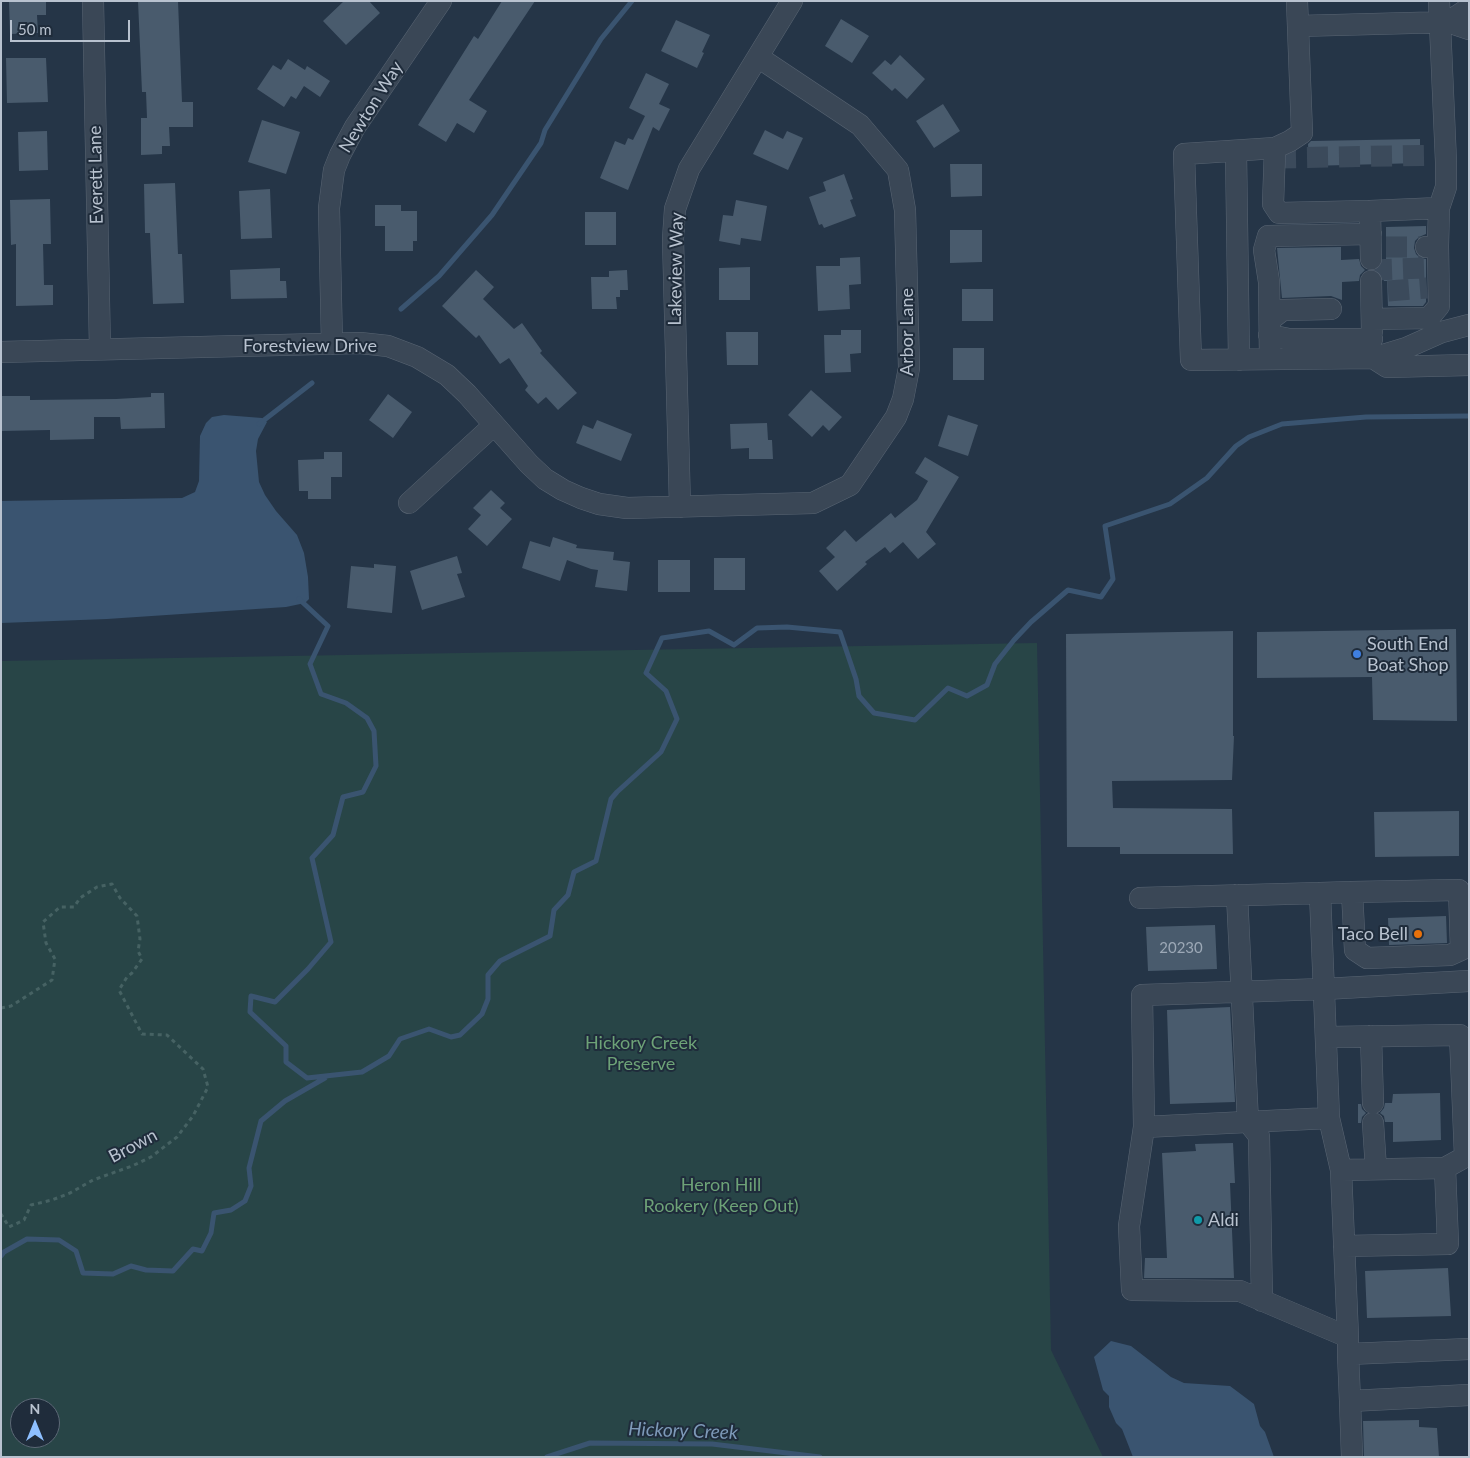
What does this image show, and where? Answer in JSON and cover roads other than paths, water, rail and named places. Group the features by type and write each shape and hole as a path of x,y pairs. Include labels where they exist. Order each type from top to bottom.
{"street":[{"name":"Everett Lane","path":"92,1 100,349"},
{"name":"Newton Way","path":"332,344 329,208 334,170 355,127 441,1"},
{"name":"Lakeview Way","path":"680,507 673,239 675,209 689,169 792,1"},
{"path":"1297,1 1302,133 1275,148 1184,154 1191,360 1270,359 1372,338 1429,318 1439,306 1433,278 1432,246 1438,208 1446,187 1442,15"},
{"path":"1298,26 1442,15 1469,8"},
{"path":"1442,15 1469,29"},
{"name":"Arbor Lane","path":"680,507 813,503 850,485 896,417 907,384 909,368 905,210 898,170 860,125 758,57"},
{"path":"1275,148 1273,204 1279,213 1438,208"},
{"path":"1236,151 1239,360"},
{"path":"1270,359 1269,282 1264,250 1268,236 1375,247 1370,211"},
{"path":"1377,288 1372,338 1387,367 1469,365"},
{"path":"1269,328 1283,310 1332,309"},
{"path":"1269,328 1289,339 1372,338 1406,348 1442,332 1469,325"},
{"name":"Forestview Drive","path":"1,352 360,343 398,348 447,374 529,464 544,479 563,490 599,504 680,507"},
{"path":"409,503 494,425"},
{"path":"1140,898 1352,892 1459,890 1461,950 1450,955 1366,958 1355,950 1352,892"},
{"path":"1320,893 1329,1118 1341,1170 1352,1457"},
{"path":"1237,895 1248,1122 1260,1136 1262,1301"},
{"path":"1469,981 1324,989 1142,995 1144,1127 1129,1226 1132,1290 1240,1291 1348,1345 1469,1349"},
{"path":"1327,1037 1460,1035 1465,1157 1445,1168 1341,1170"},
{"path":"1370,1036 1376,1169"},
{"path":"1144,1127 1329,1118"},
{"path":"1344,1246 1448,1244 1445,1168"},
{"path":"1350,1400 1469,1395"}],"water":[{"path":"224,415 262,418 267,422 258,439 256,451 259,482 276,511 297,535 304,553 309,599 305,603 286,607 107,619 1,623 1,501 182,498 195,492 199,481 200,436 206,423 212,417"},
{"path":"1111,1341 1131,1346 1171,1377 1184,1383 1230,1386 1254,1404 1260,1426 1265,1432 1274,1457 1133,1457 1122,1429 1116,1423 1109,1407 1109,1396 1103,1390 1094,1357"}],"waterway":[{"path":"401,309 439,276 492,215 541,143 545,130 601,39 632,1"},
{"path":"259,424 312,383"},
{"path":"299,599 328,626 310,664 321,694 346,703 367,718 374,731 376,766 363,792 343,797 333,835 312,858 331,942 308,969 275,1002 251,996 250,1012 286,1046 286,1062 307,1078 362,1072 389,1056 400,1039 429,1029 451,1037 460,1035 482,1014 488,999 488,975 500,961 550,936 554,910 568,895 574,872 596,861 611,799 661,752 677,719 666,691 646,673 662,638 709,631 734,645 757,628 787,627 840,632 856,679 859,696 874,713 915,720 948,688 967,696 987,685 995,664 1014,640 1031,622 1068,590 1101,597 1113,579 1105,526 1170,504 1207,478 1236,446 1249,437 1282,424 1366,417 1469,416"},
{"path":"1,1256 4,1252 27,1239 59,1240 76,1251 83,1273 113,1274 131,1266 146,1270 173,1271 193,1249 202,1251 211,1233 214,1213 231,1210 245,1201 251,1186 249,1168 261,1121 285,1101 325,1078"},
{"name":"Hickory Creek","path":"547,1457 590,1443 712,1444 820,1457"}],"tunnel":[{"path":"1275,158 1446,155"},
{"path":"1386,247 1426,247"},
{"path":"1371,270 1427,268"},
{"path":"1388,291 1427,288"}],"place":[{"name":"South End Boat Shop","path":"1357,654"},
{"name":"Taco Bell","path":"1418,934"},
{"name":"Aldi","path":"1198,1220"}],"park label":[{"name":"Hickory Creek Preserve","path":"641,1053"},
{"name":"Heron Hill Rookery (Keep Out)","path":"721,1195"}]}
